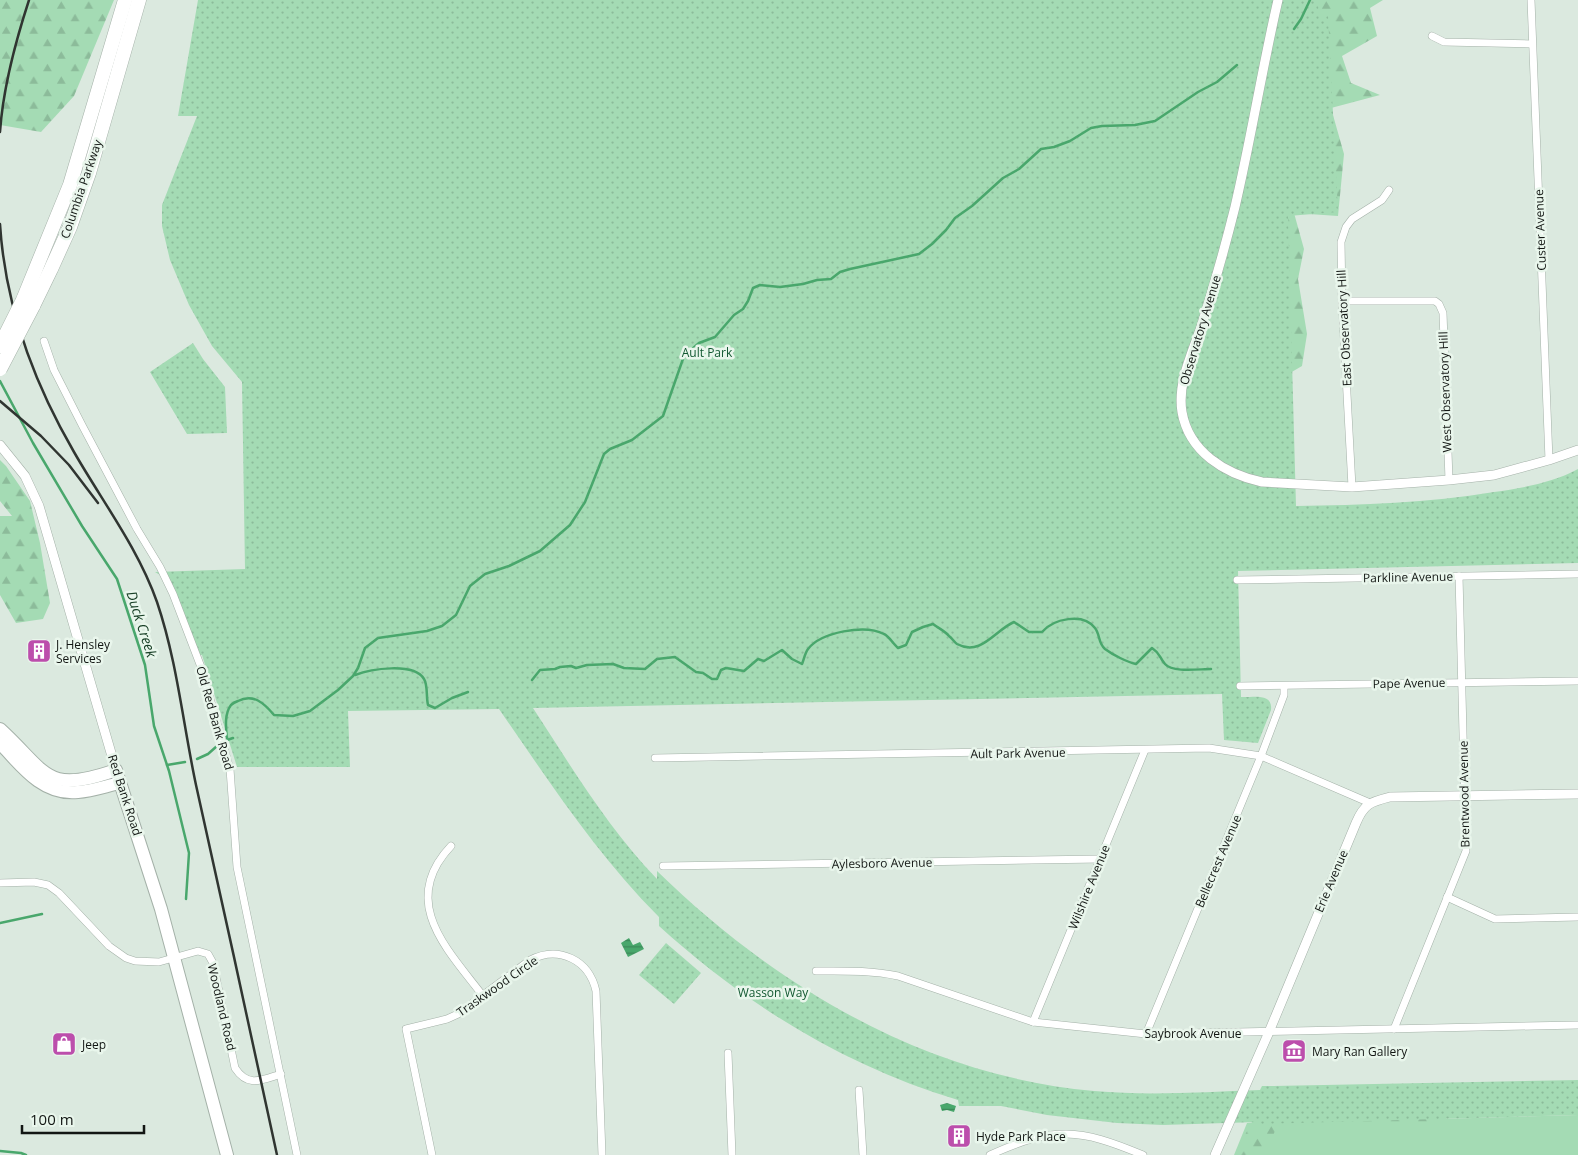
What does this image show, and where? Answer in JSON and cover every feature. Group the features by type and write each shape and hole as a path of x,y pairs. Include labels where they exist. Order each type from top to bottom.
{"highway":[{"name":"Columbia Parkway","path":"0,369 28,303 70,185 125,0"},
{"name":"Columbia Parkway","path":"0,346 28,303 70,226 89,173 139,0"},
{"path":"0,729 48,776 73,782 92,779 116,770"},
{"path":"0,742 35,779 54,790 77,792 120,783"},
{"name":"Red Bank Road","path":"116,770 161,909 227,1155"}],"street":[{"name":"Observatory Avenue","path":"1278,0 1234,208 1219,269 1184,380 1182,410 1188,433 1202,451 1226,470 1240,476 1262,482 1352,487 1494,475 1578,450"},
{"name":"Custer Avenue","path":"1531,0 1549,460"},
{"path":"1432,36 1444,42 1532,44"},
{"name":"East Observatory Hill","path":"1352,487 1342,301 1341,242 1342,235 1352,219 1382,200 1390,190"},
{"name":"West Observatory Hill","path":"1342,301 1435,301 1440,304 1443,313 1448,480"},
{"name":"Old Red Bank Road","path":"44,341 59,379 118,486 137,529 160,567 201,667 230,769 237,867 297,1155"},
{"name":"Red Bank Road","path":"0,445 25,476 39,506 116,770"},
{"name":"Parkline Avenue","path":"1237,580 1578,574"},
{"name":"Brentwood Avenue","path":"1394,1029 1466,851 1459,576"},
{"name":"Pape Avenue","path":"1240,686 1578,681"},
{"name":"Bellecrest Avenue","path":"1146,1034 1261,756 1284,695 1284,686"},
{"name":"Ault Park Avenue","path":"655,758 1209,748 1261,756 1370,803"},
{"name":"Wilshire Avenue","path":"1033,1022 1145,750"},
{"path":"1370,803 1390,797 1578,794"},
{"name":"Erie Avenue","path":"1215,1155 1269,1032 1356,823 1364,808 1370,803"},
{"path":"451,846 442,855 432,876 428,898 432,921 443,943 484,996"},
{"name":"Aylesboro Avenue","path":"663,866 1101,859"},
{"name":"Woodland Road","path":"0,883 34,882 48,885 59,893 103,941 126,958 150,962 198,951 204,952 211,958 235,1068 241,1076 249,1081 281,1074"},
{"path":"1447,897 1495,919 1578,918"},
{"name":"Traskwood Circle","path":"432,1155 406,1029 447,1019 484,996 530,960 544,954 559,954 570,957 587,970 594,984 596,991 602,1155"},
{"name":"Saybrook Avenue","path":"816,971 861,970 880,972 898,976 1033,1022 1146,1034 1578,1025"},
{"path":"728,1053 732,1155"},
{"path":"859,1090 863,1155"},
{"path":"990,1155 1013,1144 1035,1137 1065,1134 1095,1137 1110,1141 1143,1155"}],"green space":[{"path":"0,0 114,0 74,96 41,132 0,125"},
{"name":"Ault Park","path":"198,0 1318,0 1319,23 1328,15 1338,212 1288,216 1296,506 1395,503 1469,496 1537,484 1558,478 1578,469 1578,563 1238,571 1241,697 1261,697 1271,704 1271,710 1258,743 1224,740 1222,694 533,708 576,775 622,839 657,879 657,871 703,913 752,952 803,988 857,1019 913,1045 971,1067 1032,1082 1094,1091 1177,1093 1260,1090 1262,1086 1578,1080 1578,1115 1163,1125 1117,1123 1047,1115 1001,1106 959,1106 958,1100 876,1070 799,1030 762,1007 692,955 659,926 659,917 614,868 594,842 555,790 499,709 348,711 350,767 237,767 202,655 193,656 181,616 160,575 155,572 245,569 242,382 212,346 189,305 170,260 162,226 162,205 197,116 178,116"},
{"path":"1289,0 1383,0 1370,8 1377,36 1342,56 1351,83 1380,95 1331,108 1344,154 1338,216 1294,213 1304,249 1298,279 1307,334 1302,366 1290,373 1224,291"},
{"path":"193,343 225,387 227,433 187,434 150,372"},
{"path":"0,460 30,501 40,543 50,603 43,619 16,623 0,595 0,516 12,516 0,501"},
{"path":"666,943 701,973 674,1004 639,975"},
{"path":"1452,1111 1442,1124 1277,1126 1265,1155 1237,1155 1236,1151 1255,1117"},
{"path":"1578,1115 1578,1155 1234,1155 1247,1123"}],"shaded area":[{"path":"629,938 633,945 640,942 644,949 628,957 621,943"},
{"path":"947,1103 956,1106 954,1112 942,1111 940,1105"}],"waterway":[{"path":"1294,29 1310,0"},
{"path":"233,738 227,740 226,722 227,713 233,703 249,698 258,700 274,715 293,716 310,711 353,676 365,648 378,638 427,631 442,626 456,615 470,586 485,574 509,566 540,551 570,525 585,502 604,454 610,449 632,440 663,416 684,356 699,343 715,337 734,315 743,309 753,288 760,285 780,287 831,279 840,272 850,269 919,254 932,244 955,218 972,206 1003,178 1019,169 1041,149 1054,147 1070,141 1091,128 1135,125 1155,121 1198,92 1217,82 1237,65"},
{"name":"Duck Creek","path":"0,381 33,443 82,526 117,579 145,665 154,726 169,771 189,853 186,899"},
{"path":"532,680 540,670 613,664 624,668 645,669 657,659 675,657 696,672 703,673 712,679 717,679 721,670 726,668 744,671 758,659 764,661 782,650 792,659 802,664 807,651 814,643 844,631 876,631 886,635 898,648 906,645 912,632 933,624 957,644 973,647 981,645 1014,622 1029,632 1042,632 1047,627 1068,619 1083,620 1090,623 1097,630 1101,644 1105,649 1128,662 1136,664 1152,648 1165,664 1174,669 1211,669"},
{"path":"355,675 391,668 411,670 424,679 428,705 435,708 452,698 468,692"},
{"path":"197,759 208,754 217,746"},
{"path":"167,765 185,762"},
{"path":"0,923 42,914"},
{"path":"0,1151 26,1155"}],"railway":[{"path":"0,132 10,65 29,0"},
{"path":"0,224 8,284 15,313 34,371 46,399 74,452 140,563 157,602 164,624 175,670 196,785 277,1155"},
{"path":"0,401 41,436 69,465 98,503"}],"place":[{"name":"J. Hensley Services","path":"39,651"},
{"name":"Jeep","path":"64,1044"},
{"name":"Mary Ran Gallery","path":"1294,1051"},
{"name":"Hyde Park Place","path":"959,1136"}],"park label":[{"name":"Wasson Way","path":"773,992"}]}
